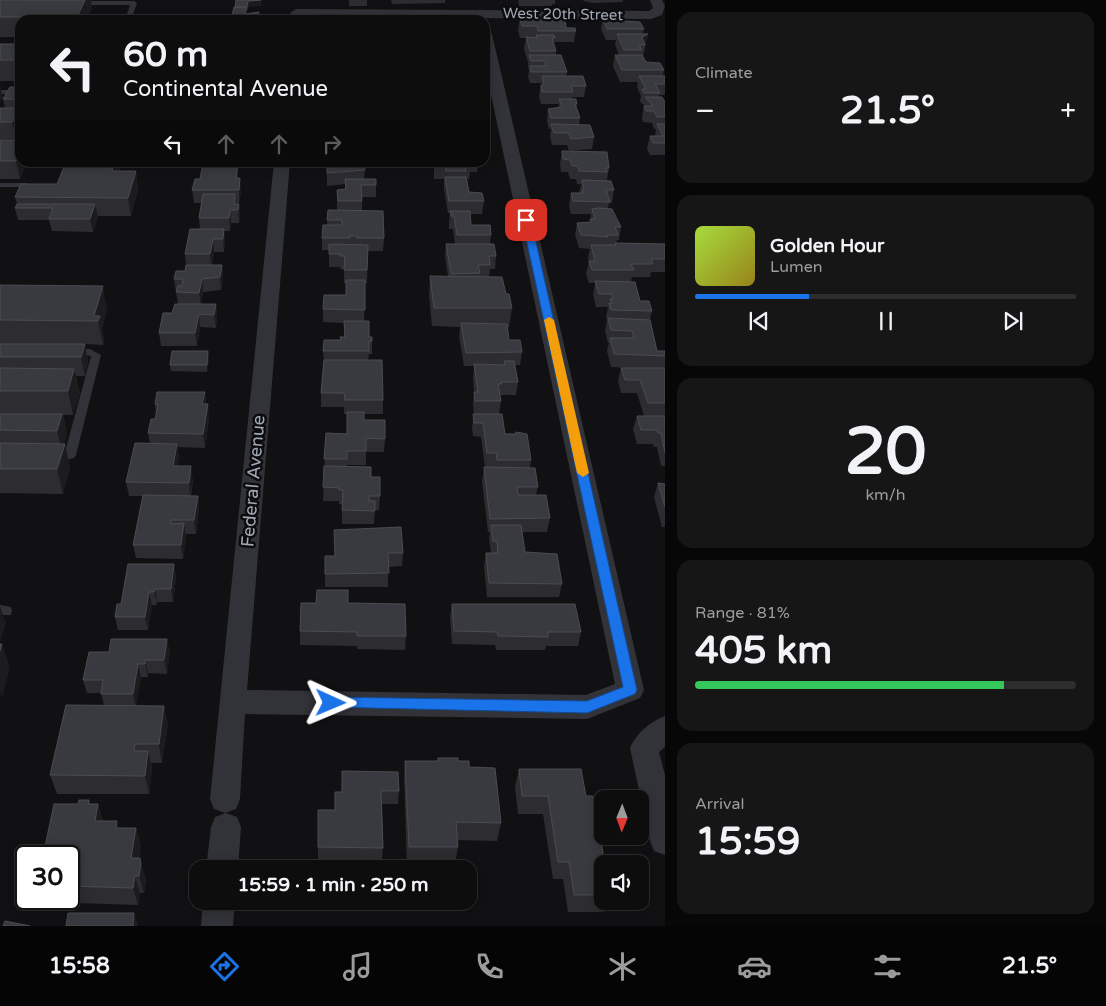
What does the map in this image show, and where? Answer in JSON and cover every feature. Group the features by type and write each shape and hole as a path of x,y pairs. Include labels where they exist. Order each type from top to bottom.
{"street":[{"path":"477,0 481,15"},
{"name":"West 20th Street","path":"490,17 651,15 657,12 659,8 656,0"},
{"name":"West 20th Street","path":"296,11 419,15"},
{"path":"232,702 587,707 630,690 490,57"},
{"name":"Federal Avenue","path":"223,860 232,702 282,167"},
{"path":"654,738 665,841"},
{"path":"217,926 218,910"}],"lane":[{"path":"67,3 134,4 130,15"},
{"path":"0,92 15,92"},
{"path":"0,185 25,185"},
{"path":"40,459 60,459 70,455 96,355 90,352 63,352"}],"building":[{"path":"0,0 85,0 78,15 15,15 15,17 0,17"},
{"path":"236,0 261,0 248,1 247,7 235,7"},
{"path":"234,7 247,7 245,14 259,12 258,15 232,15"},
{"path":"603,18 620,18 622,21 640,22 644,29 607,29"},
{"path":"520,19 565,20 566,28 575,28 576,31 538,31 537,26 522,26"},
{"path":"617,34 648,34 642,37 645,45 639,45 642,50 624,50"},
{"path":"536,35 554,35 555,38 552,38 556,51 530,51 526,37 537,38"},
{"path":"0,44 15,44 15,60 0,60"},
{"path":"529,55 561,55 567,72 531,72 530,66 546,66 545,61 531,61"},
{"path":"615,55 642,55 646,62 660,63 664,70 622,70"},
{"path":"542,76 583,76 586,86 571,86 573,92 542,92 541,86 544,84"},
{"path":"639,76 665,76 665,84 655,84 660,93 644,93 642,89 646,89"},
{"path":"10,87 15,87 15,99 3,99"},
{"path":"645,97 662,97 665,102 665,117 657,117 654,111 646,111 644,106 653,106"},
{"path":"559,99 576,99 577,104 575,104 580,118 551,118 548,109 562,107"},
{"path":"0,108 15,108 15,117 12,122 0,122"},
{"path":"551,124 590,125 594,137 571,139 569,133 554,133"},
{"path":"657,124 665,124 665,143 653,143 650,136 663,136"},
{"path":"0,140 15,140 15,161 0,161"},
{"path":"562,151 607,152 609,168 606,168 607,172 579,171 578,166 572,166 570,160 563,159"},
{"path":"64,167 113,167 112,171 136,171 128,198 15,197 21,184 57,184"},
{"path":"202,167 237,167 236,178 240,178 239,190 192,190 195,179 200,179"},
{"path":"327,167 365,167 365,170 327,173"},
{"path":"445,167 465,167 466,171 446,171"},
{"path":"445,177 466,177 469,192 482,193 484,201 449,201"},
{"path":"345,179 376,179 376,185 361,185 362,201 338,201 337,190 346,189"},
{"path":"582,180 611,181 614,190 606,190 610,202 573,201 571,193 583,193"},
{"path":"203,194 235,194 234,204 239,204 238,210 230,210 229,218 199,218"},
{"path":"17,204 95,204 90,219 49,219 53,208 15,208"},
{"path":"592,209 612,209 621,227 615,227 618,235 607,235 608,237 581,235 577,223 591,222 590,219 595,219"},
{"path":"328,210 383,211 384,238 357,238 357,236 350,236 350,238 322,238 323,225 342,225 342,220 327,220"},
{"path":"450,211 470,211 471,225 490,225 491,235 457,235 454,216 451,216"},
{"path":"190,229 224,229 223,239 213,239 210,254 185,254"},
{"path":"615,243 665,244 665,259 651,259 653,264 631,264 634,270 592,270 589,261 595,261 591,245 616,245"},
{"path":"329,244 368,245 367,270 344,270 345,256 329,254"},
{"path":"446,244 494,244 496,256 489,256 490,265 478,265 480,273 451,274"},
{"path":"186,265 222,265 220,277 202,279 199,293 176,292 178,286 182,286 183,279 174,279 176,271 185,271"},
{"path":"430,276 502,277 512,308 434,308"},
{"path":"346,280 365,280 365,310 323,309 324,295 346,295"},
{"path":"595,281 635,282 640,301 649,301 652,311 611,310 609,303 612,304 610,299 613,299 612,294 599,294"},
{"path":"0,285 103,286 94,316 100,316 98,321 0,320"},
{"path":"175,304 216,304 214,315 199,314 195,333 159,333 163,313 172,313"},
{"path":"608,318 650,320 657,351 665,351 665,356 614,354 610,338 634,338 632,331 611,330"},
{"path":"344,321 369,321 369,337 372,337 372,341 369,341 369,351 323,351 324,340 341,340 340,337 345,337"},
{"path":"461,323 507,324 509,340 520,340 522,352 466,353"},
{"path":"0,344 85,344 81,357 0,357"},
{"path":"172,351 208,351 207,365 170,365"},
{"path":"324,360 382,360 383,400 345,400 344,393 321,393"},
{"path":"504,361 514,361 518,382 501,382 502,384 498,384 501,401 475,401 474,392 478,392 474,364 505,365"},
{"path":"0,368 74,369 68,391 0,391"},
{"path":"621,368 665,368 665,403 648,403 640,380 625,380"},
{"path":"157,392 205,392 202,404 208,404 203,434 148,433 151,419 155,419 158,405 155,404"},
{"path":"347,412 364,412 364,420 385,420 385,439 366,438 366,451 347,451 347,459 324,459 326,433 347,434"},
{"path":"0,414 62,414 57,431 0,430"},
{"path":"473,414 502,414 505,434 516,434 516,432 527,434 531,460 497,460 496,453 487,453 483,423 474,423"},
{"path":"637,416 665,416 665,453 661,433 658,433 657,430 641,430"},
{"path":"0,443 65,444 57,469 0,469"},
{"path":"135,443 177,444 173,466 191,466 189,483 126,482"},
{"path":"324,466 371,467 371,477 380,477 380,496 369,496 369,501 375,501 375,511 342,510 343,490 323,487"},
{"path":"484,467 535,468 538,487 517,487 518,495 546,495 550,518 490,519"},
{"path":"658,483 665,484 665,507"},
{"path":"143,495 198,496 194,520 171,520 171,524 184,523 181,545 133,545"},
{"path":"491,525 521,525 525,552 557,554 562,584 489,583 486,553 498,553 497,541 493,541"},
{"path":"401,527 403,553 388,553 389,573 325,574 325,556 335,556 334,530"},
{"path":"128,564 174,564 171,589 155,589 154,592 149,592 145,617 115,617 117,604 121,604"},
{"path":"317,590 348,590 348,603 405,604 406,636 357,636 357,632 300,631 301,603 316,603"},
{"path":"452,604 575,604 581,632 548,632 548,637 498,636 497,632 454,631"},
{"path":"111,639 167,639 164,660 145,660 145,664 138,664 133,694 101,694 103,680 83,680 89,652 109,652"},
{"path":"66,705 164,706 159,744 135,744 134,751 148,751 145,776 50,775"},
{"path":"438,758 458,758 458,761 469,761 469,767 495,768 501,823 456,822 458,847 409,847 405,761 438,761"},
{"path":"519,769 581,769 586,796 593,796 594,802 594,845 602,845 603,855 594,855 594,895 574,895 569,862 558,862 548,796 522,796"},
{"path":"342,771 398,772 399,791 381,791 383,848 318,847 318,810 335,810 335,792 342,792"},
{"path":"79,800 89,800 88,804 98,804 95,821 117,821 116,828 136,828 131,858 140,858 141,863 139,876 135,876 133,888 80,886 80,845 45,845 54,804 78,804"},
{"path":"68,913 134,913 133,926 66,926"},
{"path":"5,921 30,926 3,926"}],"slow traffic":[{"path":"549,320 583,473"}],"route":[{"path":"331,703 587,707 630,690 526,220"}]}
